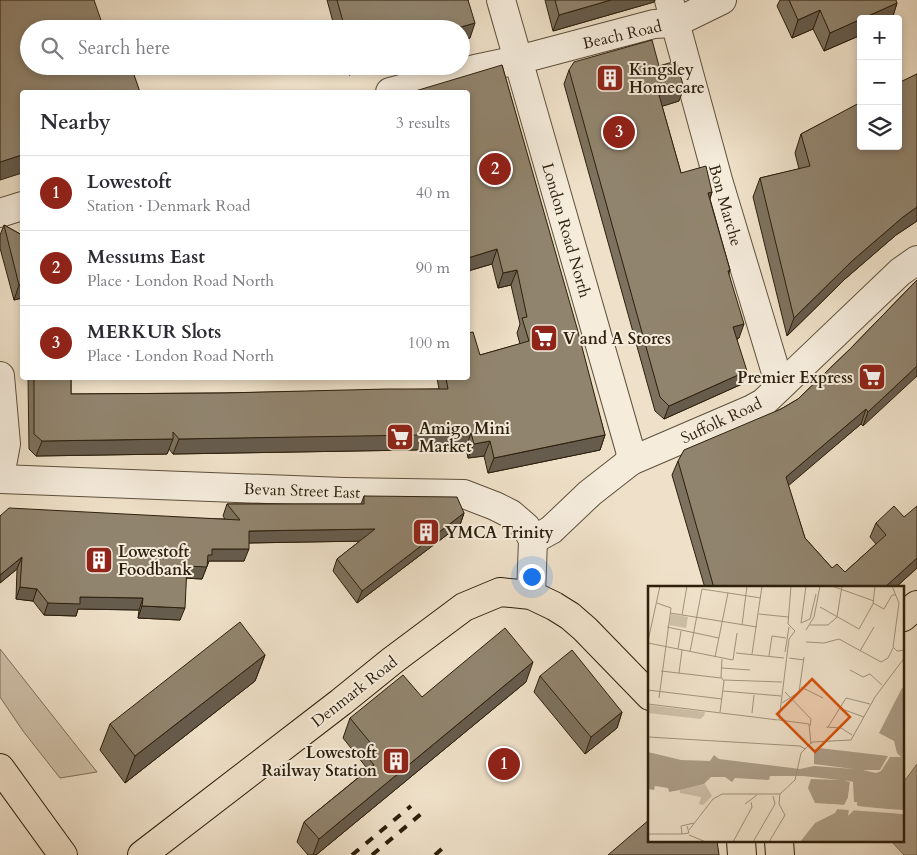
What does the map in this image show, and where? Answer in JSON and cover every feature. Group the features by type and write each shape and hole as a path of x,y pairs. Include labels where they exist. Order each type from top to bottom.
{"highway":[{"name":"Denmark Road","path":"142,855 464,607 500,592 531,594"},
{"path":"531,594 570,616 648,694"},
{"path":"904,616 917,605"},
{"path":"0,768 63,855"},
{"path":"741,842 742,855"},
{"path":"779,842 780,855"}],"street":[{"name":"London Road North","path":"501,0 628,440 631,461"},
{"name":"Beach Road","path":"470,70 518,60 654,24 672,12 722,0"},
{"name":"Bon Marche","path":"672,12 718,180 780,386"},
{"name":"Beach Road","path":"397,90 453,75"},
{"path":"0,214 20,207"},
{"name":"Suffolk Road","path":"533,540 551,530 590,493 631,461 763,403 900,272 917,260"},
{"path":"0,376 6,444 0,478"},
{"name":"Bevan Street East","path":"0,478 464,494 511,514 526,527 533,540"},
{"path":"531,594 533,540"}],"shaded area":[{"path":"0,649 97,772 60,778 23,731 0,697"},
{"path":"917,764 917,855 904,855 892,842 904,842 904,782"}],"building":[{"path":"0,0 94,0 101,20 20,20 20,75 134,75 139,90 20,90 20,156 0,162"},
{"path":"337,0 468,0 475,23 470,24 470,20 343,20"},
{"path":"555,0 611,0 559,15"},
{"path":"789,0 896,0 897,3 870,15 857,15 857,21 830,33 820,10 798,20"},
{"path":"652,40 659,66 676,61 684,88 659,95 681,173 706,166 712,192 708,193 744,324 733,327 747,371 669,406 660,397 569,70 574,62"},
{"path":"502,65 577,328 605,435 494,458 490,441 474,444 471,433 179,439 173,432 173,439 42,441 34,434 34,380 71,380 71,394 448,389 446,380 470,380 470,333 473,332 480,355 529,341 522,318 527,317 517,270 503,273 497,249 470,257 470,90 419,90"},
{"path":"917,74 917,207 852,261 794,318 760,178 810,166 801,134 857,104 857,150 902,150 902,81"},
{"path":"4,225 20,234 19,285"},
{"path":"917,280 917,366 868,412 866,409 786,477 805,538 832,568 837,564 845,572 886,535 876,523 894,506 904,517 917,506 917,558 886,586 713,586 678,461 684,450 781,409 798,399"},
{"path":"364,496 457,497 464,513 362,591 337,559 375,529 249,531 249,549 212,549 212,555 208,555 207,567 187,566 185,608 142,606 143,598 80,597 80,604 48,603 37,589 20,587 22,557 0,575 0,516 9,508 240,520 227,504 364,504"},
{"path":"240,622 265,655 135,756 110,724"},
{"name":"Lowestoft Railway Station","path":"505,628 533,662 319,839 304,822 374,765 369,759 378,752 350,718 403,675 422,697"},
{"path":"572,650 622,712 591,737 540,676"},
{"path":"648,821 648,842 717,842 719,855 608,855"}],"railway":[{"path":"352,855 411,806"},
{"path":"372,855 421,814"},
{"path":"435,855 446,845"}],"place":[{"name":"Kingsley Homecare","path":"610,78"},
{"name":"MERKUR Slots","path":"619,132"},
{"name":"Messums East","path":"495,169"},
{"name":"V and A Stores","path":"544,338"},
{"name":"Premier Express","path":"872,377"},
{"name":"Amigo Mini Market","path":"400,437"},
{"name":"YMCA Trinity","path":"426,532"},
{"name":"Lowestoft Foodbank","path":"99,560"},
{"name":"Lowestoft Railway Station","path":"396,761"},
{"name":"Lowestoft","path":"504,764"}]}
